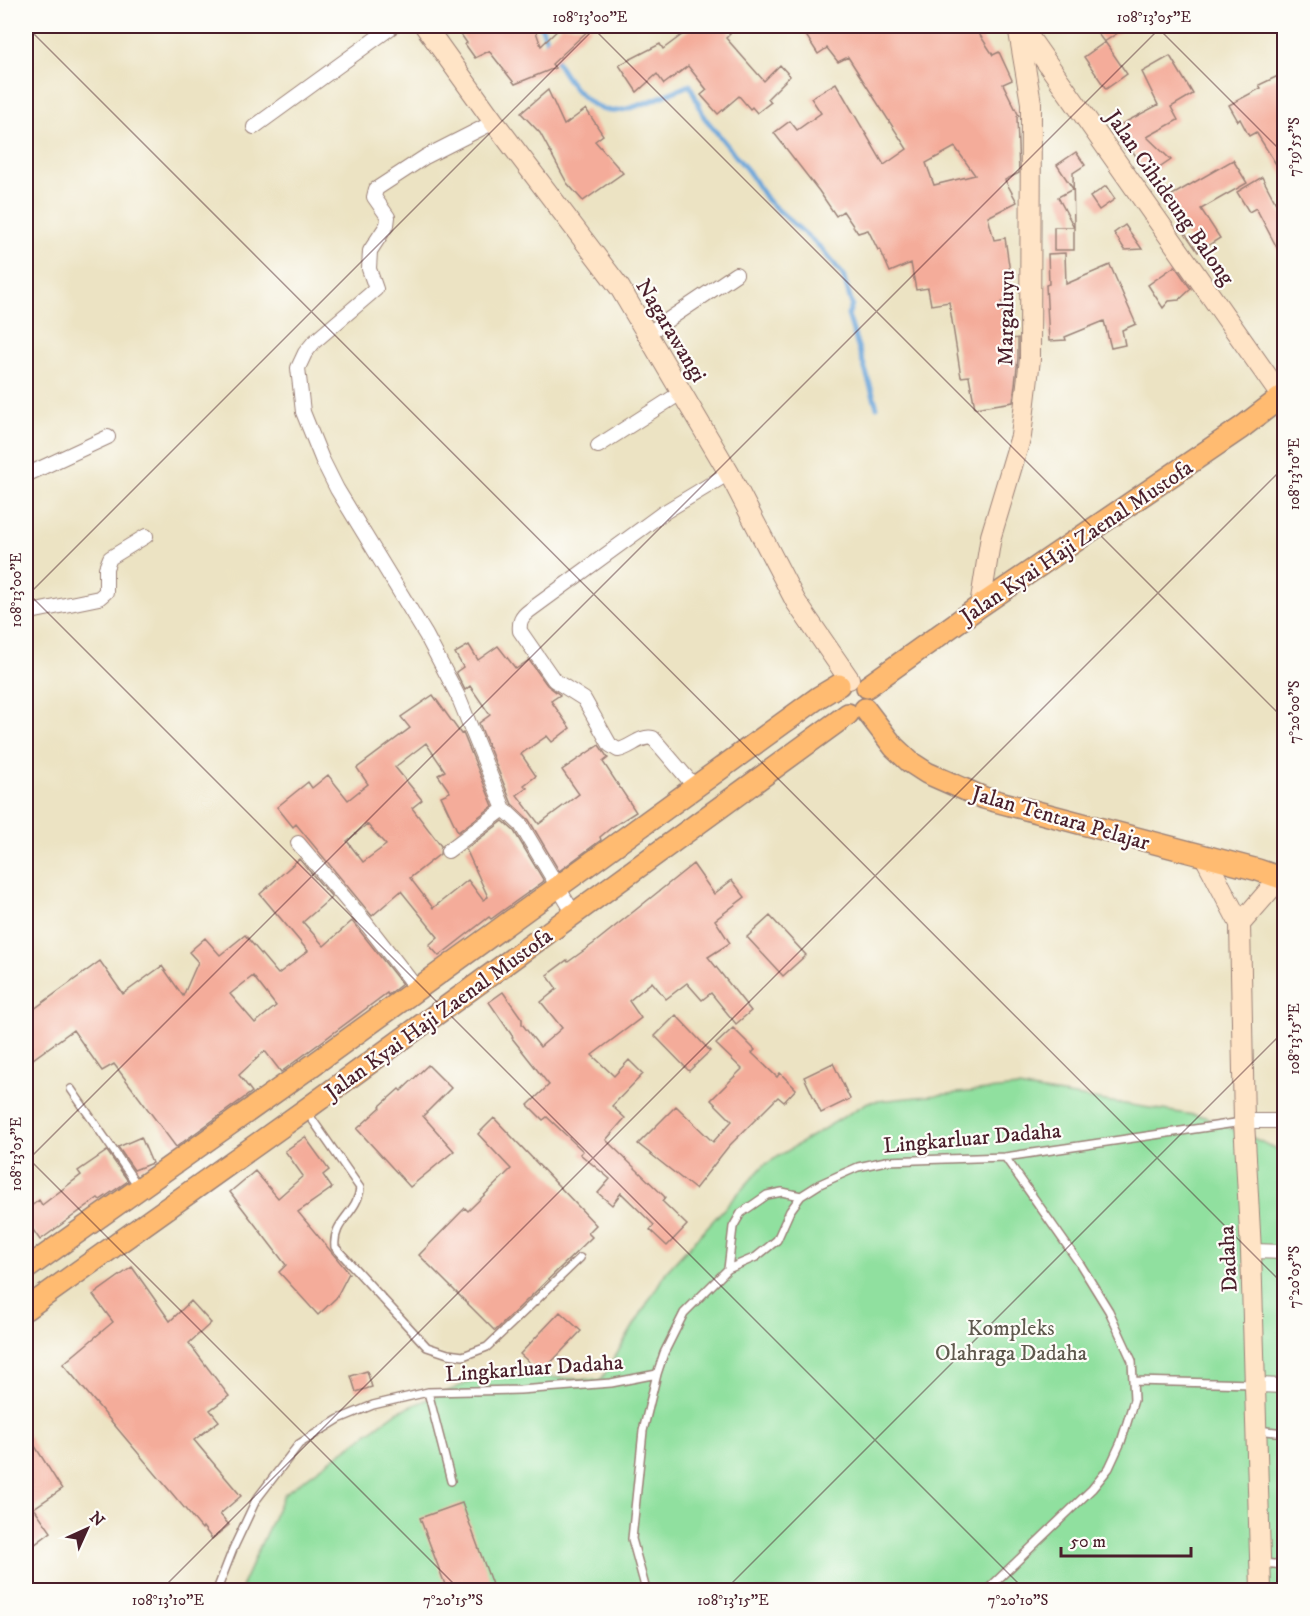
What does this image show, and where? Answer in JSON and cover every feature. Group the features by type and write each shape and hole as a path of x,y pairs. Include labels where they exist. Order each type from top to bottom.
{"main road":[{"name":"Jalan Kyai Haji Zaenal Mustofa","path":"26,1269 306,1070 695,787 852,683 980,606 1284,397"},
{"path":"852,683 870,701 856,711"},
{"name":"Jalan Tentara Pelajar","path":"852,683 836,691 837,705 856,711 910,762 927,773 984,798 1282,878"},
{"name":"Jalan Kyai Haji Zaenal Mustofa","path":"26,1309 856,711"},
{"path":"306,1070 323,1097"},
{"path":"52,1249 68,1279"}],"street":[{"path":"254,127 393,26"},
{"name":"Nagarawangi","path":"425,26 494,122 620,288 729,473 796,602 852,683"},
{"name":"Jalan Cihideung Balong","path":"1020,26 1284,397"},
{"name":"Margaluyu","path":"980,606 991,536 1021,436 1030,359 1031,103 1020,26"},
{"path":"494,122 425,157 376,189 374,197 388,214 388,221 370,251 369,269 376,289 310,346 298,368 298,382 303,412 321,459 426,635 458,696 504,809 521,825 574,914"},
{"path":"647,334 736,274"},
{"path":"598,446 682,392"},
{"path":"26,475 108,437"},
{"path":"695,787 653,738 644,737 625,749 618,750 610,745 584,699 554,680 520,631 519,623 529,611 640,529 729,473"},
{"path":"26,614 99,598 106,592 106,568 110,558 146,536"},
{"path":"448,851 504,809"},
{"path":"298,843 365,922 417,989"},
{"name":"Dadaha","path":"1205,857 1240,924 1244,1121 1256,1384 1261,1590"},
{"path":"1240,924 1282,878"},
{"path":"1244,1121 1284,1121"},
{"path":"1251,1251 1284,1252"},
{"path":"1256,1384 1284,1386"}],"lane":[{"path":"71,1089 140,1188"},
{"path":"305,1110 360,1188 359,1199 334,1236 335,1247 426,1347 463,1356 487,1347 580,1258"},
{"name":"Lingkarluar Dadaha","path":"217,1590 256,1500 299,1444 347,1416 373,1405 428,1392 520,1390 611,1383 657,1374 664,1353 684,1313 728,1269 756,1257 777,1240 790,1211 801,1196 820,1184 858,1167 886,1161 1005,1157 1244,1121"},
{"path":"987,1590 1092,1489 1108,1468 1121,1442 1134,1400 1132,1361 1109,1311 1080,1264 1005,1157"},
{"path":"728,1269 733,1227 741,1213 767,1195 782,1192 801,1196"},
{"path":"646,1590 632,1539 643,1431 657,1374"},
{"path":"1134,1381 1256,1384"},
{"path":"428,1392 451,1480"},
{"path":"1256,1430 1284,1433"},
{"path":"1261,1563 1284,1565"}],"green space":[{"name":"Kompleks Olahraga Dadaha","path":"1018,1087 1206,1117 1284,1152 1284,1590 242,1590 243,1583 284,1494 397,1412 489,1374 601,1380 666,1272 764,1165 868,1102"}],"building":[{"path":"455,26 534,26 541,46 562,26 593,26 552,64 555,68 515,84 489,51 475,58"},
{"path":"694,26 724,26 730,34 726,38 764,81 780,65 790,76 768,98 771,102 757,113 752,107 750,109 739,96 718,114 701,95 707,90 688,66 664,84 657,74 637,92 619,65 660,44 663,49"},
{"path":"800,26 974,26 993,55 999,52 1012,80 1003,84 1019,116 1017,117 1019,173 1005,180 1017,202 988,217 994,240 1005,238 1010,272 1012,301 1002,302 1005,340 1018,338 1013,402 975,408 969,376 961,377 949,302 931,305 928,288 916,290 911,263 890,272 880,249 878,250 868,230 858,233 843,211 836,216 774,133 790,121 797,130 821,113 811,98 836,83 884,165 907,149 848,57 838,62 827,48 818,54","holes":["955,147 975,175 934,185 926,163"]},
{"path":"1092,26 1128,26 1104,42"},
{"path":"1105,42 1127,74 1106,89 1084,57"},
{"path":"1170,56 1193,94 1171,107 1178,120 1147,137 1171,160 1149,175 1129,146 1125,149 1114,128 1158,105 1142,72"},
{"path":"1278,76 1284,89 1284,177 1256,132 1249,136 1229,105 1261,88 1259,85"},
{"path":"548,90 564,125 586,109 603,135 595,141 623,173 583,201 567,183 540,133 521,113"},
{"path":"1076,152 1085,165 1073,173 1074,227 1058,197 1073,189 1057,165"},
{"path":"1233,160 1247,183 1201,209 1220,238 1198,252 1181,227 1185,225 1167,198"},
{"path":"1262,177 1284,219 1284,261 1256,208 1249,212 1237,192"},
{"path":"1106,186 1115,199 1099,210 1090,197"},
{"path":"1125,225 1142,249 1125,250 1114,233"},
{"path":"1054,227 1074,227 1074,250 1054,250"},
{"path":"1065,253 1066,284 1110,265 1136,324 1122,330 1125,345 1111,348 1104,321 1065,337 1066,340 1049,341 1046,285 1049,284 1048,254"},
{"path":"1175,266 1191,289 1179,300 1169,301 1163,308 1148,285"},
{"path":"469,645 478,660 498,646 516,669 529,660 547,685 560,695 551,701 570,728 552,742 547,736 521,754 536,776 524,785 527,788 517,795 539,824 579,794 562,770 599,745 608,758 603,762 636,812 612,827 600,837 601,840 559,871 529,820 512,804 479,723 490,715 470,686 465,690 456,672 463,667 455,653"},
{"path":"433,695 461,734 463,733 493,806 458,832 441,796 450,792 438,775 445,771 426,743 395,767 422,800 412,808 441,846 440,854 410,878 433,908 468,880 483,900 488,897 466,849 503,821 514,831 544,881 491,919 489,917 439,956 429,945 438,937 401,891 372,916 296,824 293,827 277,807 308,782 312,788 328,775 348,800 368,784 357,768 410,728 401,717","holes":["367,824 386,845 363,862 347,841"]},
{"path":"299,859 332,897 303,922 324,946 352,921 402,984 281,1072 265,1051 239,1075 252,1092 176,1147 114,1064 102,1071 73,1030 26,1064 26,1015 100,961 123,994 162,966 183,996 198,962 189,952 205,938 220,955 245,935 278,974 308,951 260,894","holes":["253,976 276,1006 255,1023 230,994"]},
{"path":"693,864 714,894 732,880 745,897 715,920 730,943 708,957 751,1011 736,1024 711,993 702,1000 687,983 666,999 652,982 629,1001 641,1018 592,1055 614,1076 629,1060 643,1074 612,1106 625,1118 606,1140 665,1197 662,1201 687,1225 667,1246 650,1230 654,1225 621,1193 612,1205 598,1193 610,1179 580,1154 583,1151 547,1117 543,1120 528,1105 549,1085 512,1038 489,1002 503,992 522,1019 522,1024 540,1047 562,1028 541,1002 557,989 547,975 593,944"},
{"path":"770,916 806,955 783,976 747,937"},
{"path":"676,1015 710,1051 689,1071 655,1036"},
{"path":"733,1028 755,1050 752,1053 777,1077 780,1073 796,1089 784,1102 778,1097 728,1147 695,1189 638,1144 676,1106 713,1142 732,1121 711,1100 742,1069 716,1044"},
{"path":"833,1063 850,1099 821,1113 804,1077"},
{"path":"428,1065 451,1088 423,1116 454,1151 410,1187 357,1129"},
{"path":"494,1118 596,1225 588,1233 592,1237 495,1331 419,1255 465,1208 468,1211 511,1169 478,1134"},
{"path":"141,1137 152,1163 134,1170 118,1147"},
{"path":"305,1137 329,1170 323,1175 332,1188 298,1212 349,1273 336,1298 318,1315 279,1272 286,1265 230,1192 255,1171 278,1198 303,1176 285,1151"},
{"path":"107,1151 128,1181 100,1200 98,1198 40,1240 26,1220 26,1210 39,1200 42,1205 81,1175 78,1171"},
{"path":"132,1267 170,1321 191,1301 211,1323 189,1343 229,1396 210,1410 219,1421 194,1440 241,1496 220,1514 229,1525 212,1539 63,1364 113,1322 93,1295"},
{"path":"560,1312 581,1331 541,1373 520,1354"},
{"path":"367,1371 372,1387 356,1392 351,1376"},
{"path":"26,1432 62,1489 34,1508 51,1532 26,1551"},
{"path":"462,1503 494,1590 447,1590 420,1518"}],"waterway":[{"path":"541,26 549,46"},
{"path":"553,55 576,90 592,104 611,111 628,109 690,85 704,117 748,171 767,200 821,248 843,275 852,305 848,315 877,407"}]}
